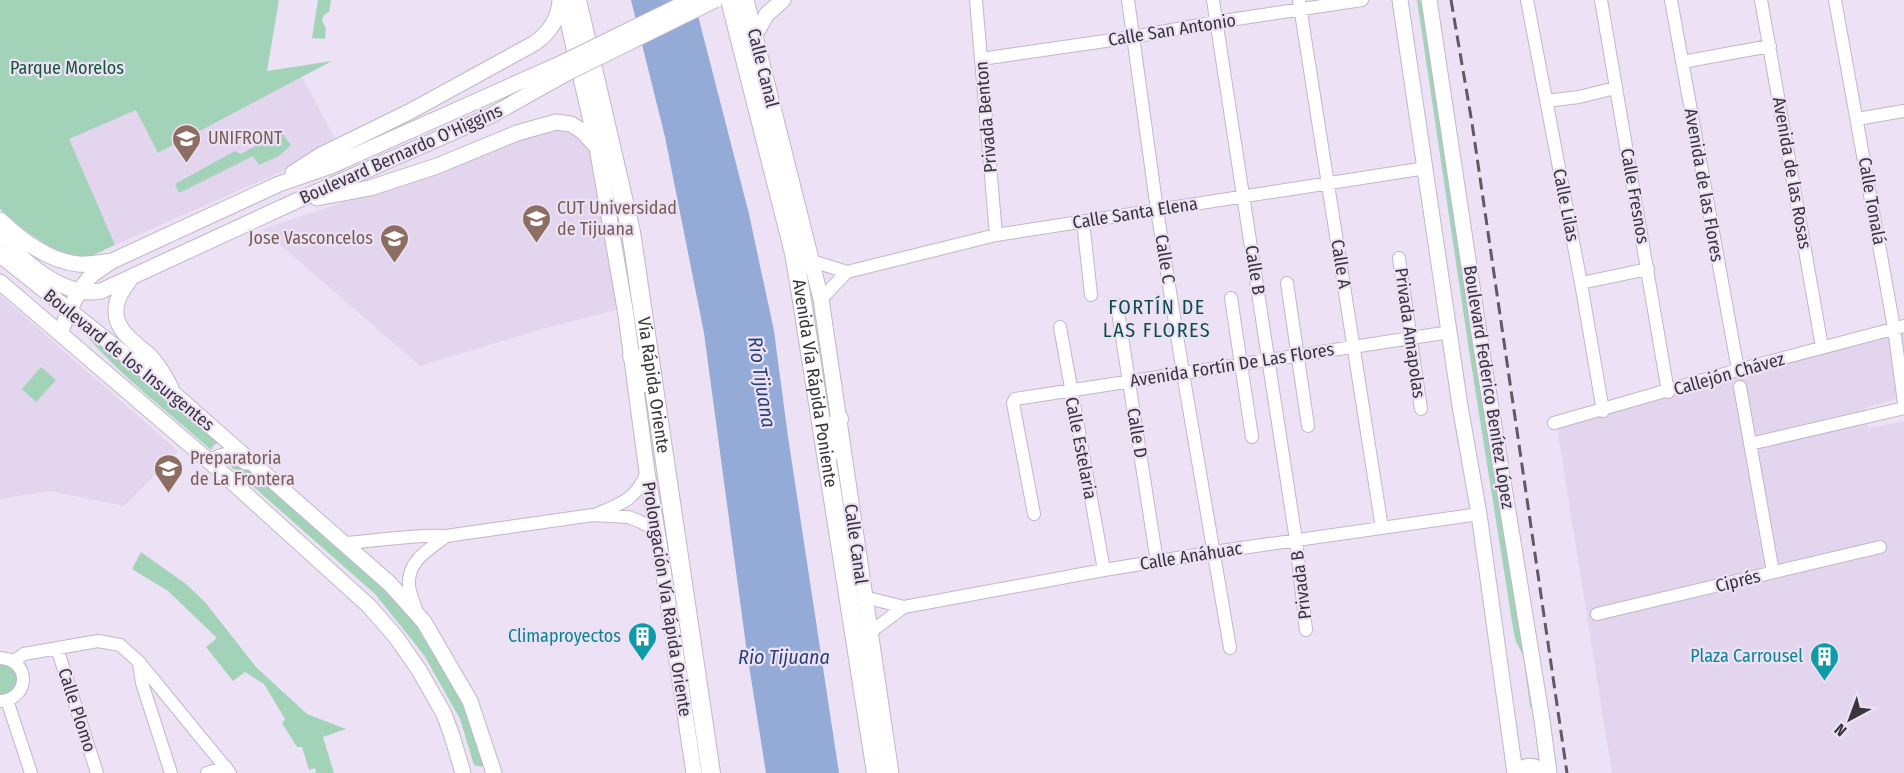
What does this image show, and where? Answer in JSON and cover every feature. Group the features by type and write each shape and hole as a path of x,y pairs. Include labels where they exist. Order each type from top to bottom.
{"highway":[{"name":"Vía Rápida Oriente","path":"577,0 631,232 711,773"},
{"name":"Avenida Vía Rápida Poniente","path":"730,0 794,254 850,616 880,771"},
{"path":"632,356 639,362 642,371 670,557 682,577"},
{"path":"839,419 835,426 834,437 852,587 853,601 850,616"},
{"path":"704,727 702,742 705,773"}],"main road":[{"name":"Prolongación Vía Rápida Oriente","path":"562,0 597,147 632,356 647,472 694,773"},
{"path":"279,184 321,155 409,112 535,43 551,29 562,0"},
{"name":"Boulevard Bernardo O'Higgins","path":"80,292 101,291 296,201 490,116 565,68 691,0"},
{"name":"Boulevard Bernardo O'Higgins","path":"60,333 80,292 93,275 112,261 279,184 331,166 565,68 715,0"},
{"name":"Calle Canal","path":"746,0 820,299 869,633 880,771"},
{"path":"755,35 767,14 783,0"},
{"name":"Boulevard Federico Benítez López","path":"1400,0 1460,406 1479,514 1516,773"},
{"name":"Boulevard Federico Benítez López","path":"1429,0 1481,346 1540,708 1547,773"},
{"path":"296,201 370,188 437,166 517,133 556,122 571,124 582,131 597,147"},
{"path":"0,220 14,233 38,249 62,261 80,264 112,261"},
{"path":"0,236 40,272 80,292"},
{"name":"Boulevard de los Insurgentes","path":"0,255 173,393 390,584 417,613 444,653 470,701 494,773"},
{"path":"131,278 120,292 115,314 127,336 150,357 164,374 173,393"},
{"name":"Boulevard de los Insurgentes","path":"0,282 210,462 369,606 420,670 444,714 463,773"},
{"path":"210,462 227,454 238,456 273,480"},
{"path":"1516,773 1527,765 1547,773"}],"street":[{"name":"Privada Benton","path":"976,0 996,235"},
{"name":"Calle C","path":"1128,0 1157,210 1230,648"},
{"name":"Calle B","path":"1212,0 1296,540"},
{"name":"Calle San Antonio","path":"981,59 1132,37 1300,4 1362,0"},
{"name":"Calle Lilas","path":"1527,0 1603,411"},
{"name":"Calle Fresnos","path":"1601,0 1668,392"},
{"name":"Avenida de las Flores","path":"1671,0 1738,370"},
{"name":"Avenida de las Rosas","path":"1761,0 1822,347"},
{"name":"Calle Tonalá","path":"1835,0 1899,327 1904,405"},
{"name":"Calle A","path":"1300,4 1382,528"},
{"path":"1682,62 1770,46"},
{"path":"1546,101 1579,97 1616,88"},
{"path":"1857,119 1904,111"},
{"name":"Calle Santa Elena","path":"847,272 996,235 1426,168"},
{"path":"1083,221 1091,296"},
{"name":"Privada Amapolas","path":"1399,258 1421,409"},
{"path":"812,261 847,272 820,299"},
{"path":"1581,283 1648,270"},
{"path":"1287,283 1308,426"},
{"path":"1231,298 1251,437"},
{"name":"Calle D","path":"1118,305 1157,562"},
{"name":"Calle Estelaria","path":"1060,327 1104,570"},
{"name":"Callejón Chávez","path":"1554,423 1899,327"},
{"name":"Avenida Fortín De Las Flores","path":"1034,514 1014,399 1450,332"},
{"path":"1740,387 1773,572"},
{"path":"1750,444 1904,405"},
{"path":"594,515 623,503 633,495 641,486 647,472"},
{"name":"Calle Anáhuac","path":"869,633 904,608 1104,570 1214,552 1479,514"},
{"path":"345,543 426,535 446,536 594,515 628,517 652,528 658,537"},
{"path":"417,613 409,586 413,563 446,536"},
{"name":"Privada B","path":"1296,540 1306,630"},
{"name":"Ciprés","path":"1597,614 1880,548"},
{"name":"Calle Anáhuac","path":"864,597 904,608"},
{"path":"14,661 24,654 99,641 113,643 126,649 228,770"},
{"name":"Calle Plomo","path":"57,648 97,773"},
{"path":"0,658 14,661 22,672 22,686 14,697 4,700 31,773"},
{"path":"139,662 142,683 171,773"},
{"path":"207,773 228,770"}],"shaded area":[{"name":"UNIFRONT","path":"302,77 335,138 281,172 115,245 68,139 136,110 158,153"},
{"path":"567,122 596,156 628,307 542,329 420,366 262,229 387,188"},
{"path":"0,295 178,451 124,506 50,491 0,499"},
{"path":"1904,329 1904,397 1865,408 1868,429 1904,421 1904,773 1612,773 1557,428"}],"green space":[{"name":"Parque Morelos","path":"0,0 279,0 267,71 332,61 158,153 136,110 69,139 115,245 89,256 78,256 53,248 41,241 0,209"},
{"path":"318,0 331,0 329,12 322,20 326,29 325,39 312,38"},
{"path":"1417,0 1420,0 1430,39 1534,715 1530,706 1523,655 1514,634"},
{"path":"281,132 291,145 279,156 259,165 253,156 179,193 175,184 235,151 241,154"},
{"path":"86,335 223,441 214,445 211,450 130,380"},
{"path":"41,367 56,380 36,402 22,389"},
{"path":"235,458 381,581 416,621 465,703 484,762 482,767 474,765 460,719 424,655 375,594 230,466 229,461"},
{"path":"141,552 186,584 205,602 256,667 307,714 346,729 323,737 334,773 316,773 315,768 309,770 302,747 297,747 282,723 285,719 264,684 245,672 233,681 206,647 217,638 168,591 132,569"},
{"path":"0,662 5,662 17,672 18,683 12,692 0,696"}],"water":[{"name":"Rio Tijuana","path":"631,0 694,0 749,214 774,331 839,773 766,773 747,653 704,333 665,137"}],"railway":[{"path":"1451,0 1472,123 1567,773"}],"place":[{"name":"UNIFRONT","path":"187,164"},
{"name":"CUT Universidad de Tijuana","path":"536,244"},
{"name":"Jose Vasconcelos","path":"394,264"},
{"name":"Preparatoria de La Frontera","path":"169,494"},
{"name":"Climaproyectos","path":"642,662"},
{"name":"Plaza Carrousel","path":"1824,682"}],"district":[{"name":"FORTÍN DE LAS FLORES","path":"1157,318"}],"water label":[{"name":"Río Tijuana","path":"762,382"}]}
